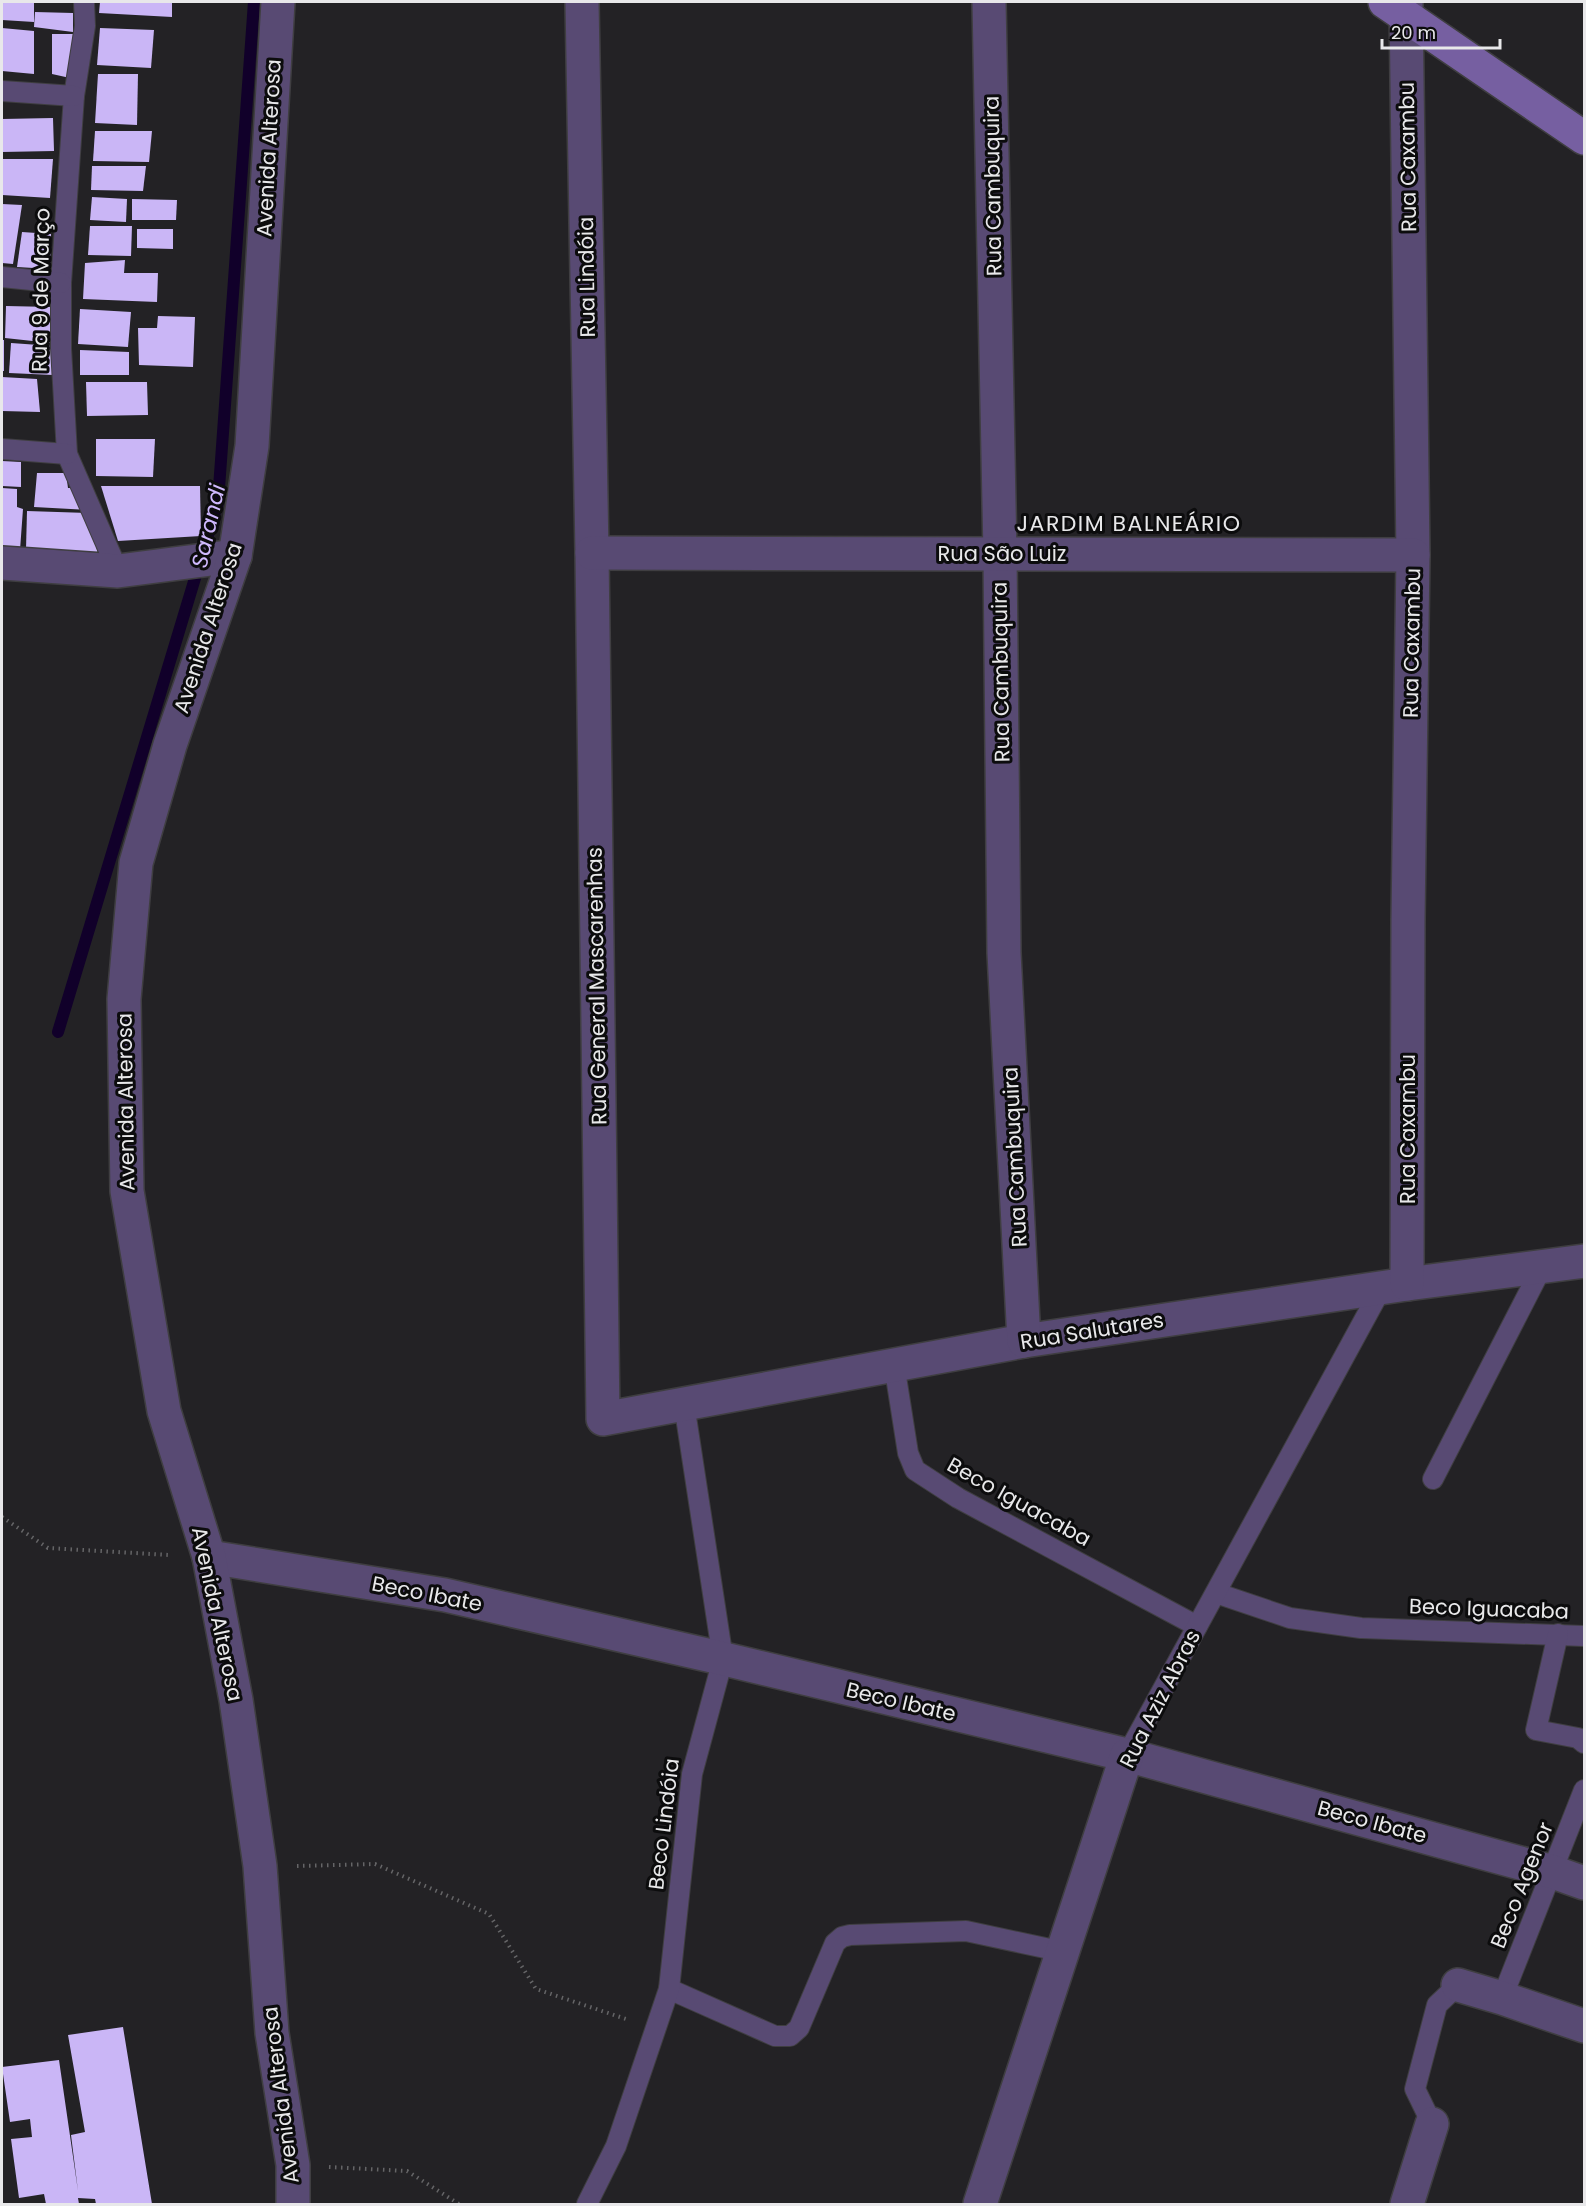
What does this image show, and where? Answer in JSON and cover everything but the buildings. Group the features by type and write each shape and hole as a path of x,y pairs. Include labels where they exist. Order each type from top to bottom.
{"main road":[{"path":"1399,6 1584,138"}],"street":[{"name":"Avenida Alterosa","path":"278,2 252,446 235,555 170,745 136,862 124,999 127,1191 164,1412 209,1557 236,1700 260,1866 272,2033 293,2165 293,2205"},
{"name":"Rua Lindóia","path":"582,2 592,553"},
{"name":"Rua Cambuquira","path":"989,2 1000,554 1004,953 1024,1341"},
{"name":"Rua Caxambu","path":"1394,1286 1408,920 1413,555 1399,6"},
{"name":"Rua São Luiz","path":"592,553 1413,555"},
{"name":"Rua General Mascarenhas","path":"592,553 603,1419"},
{"path":"2,563 118,571 235,555"},
{"name":"Rua Salutares","path":"603,1419 1024,1341 1394,1286 1584,1261"},
{"name":"Beco Ibate","path":"209,1557 445,1595 723,1659 1127,1755 1554,1872 1584,1883"},
{"name":"Rua Aziz Abras","path":"980,2205 1127,1755"},
{"path":"1458,1985 1584,2026"},
{"path":"1407,2205 1432,2124"}],"lane":[{"name":"Rua 9 de Março","path":"84,2 85,26 74,96 61,283 61,348 67,454 118,571"},
{"path":"2,91 74,96"},
{"path":"2,277 61,283"},
{"path":"2,449 67,454"},
{"path":"1433,1479 1542,1268"},
{"name":"Rua Aziz Abras","path":"1127,1755 1197,1626 1394,1286"},
{"name":"Beco Iguacaba","path":"894,1364 908,1453 915,1470 958,1498 1197,1626"},
{"name":"Beco Lindóia","path":"586,2205 616,2146 669,1989 692,1774 723,1659 684,1404"},
{"name":"Beco Iguacaba","path":"1216,1593 1290,1618 1361,1628 1584,1636"},
{"path":"1558,1634 1536,1730 1578,1738 1584,1743"},
{"name":"Beco Agenor","path":"1503,1998 1554,1872 1584,1790"},
{"path":"669,1989 775,2036 790,2036 799,2028 835,1943 842,1937 966,1931 1064,1952"},
{"path":"1432,2124 1415,2089 1437,2005 1458,1985"}],"path":[{"path":"2,1517 48,1548 209,1557"},
{"path":"260,1866 375,1864 489,1914 536,1989 656,2029"},
{"path":"293,2165 407,2171 459,2205"}],"waterway":[{"name":"Sarandi","path":"58,1032 218,502 254,2"}],"district":[{"name":"JARDIM BALNEÁRIO","path":"1129,523"}]}
